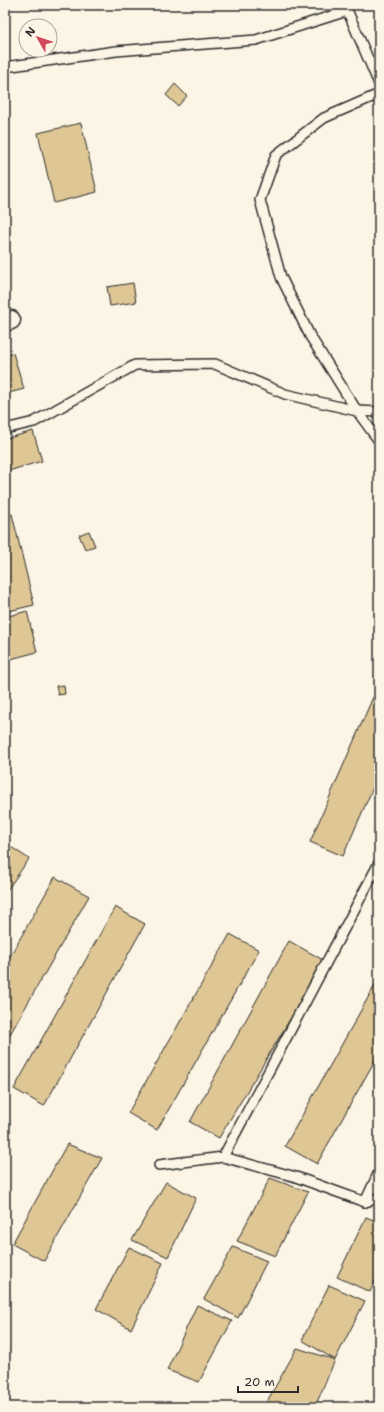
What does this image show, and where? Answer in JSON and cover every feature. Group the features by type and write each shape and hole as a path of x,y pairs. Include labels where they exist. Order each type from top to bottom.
{"lane":[{"path":"5,67 116,51 256,40 346,8 379,84"},
{"path":"379,94 324,118 276,155 260,200 281,277 310,336 357,411 379,441"},
{"path":"5,429 34,422 135,365 215,364 285,394 357,411 379,412"},
{"path":"223,1157 379,863"},
{"path":"159,1165 223,1157 296,1177 365,1202 379,1198"},
{"path":"365,1202 379,1172"}],"building":[{"path":"175,84 187,96 178,106 166,95"},
{"path":"81,123 97,192 54,203 38,133"},
{"path":"133,283 136,302 110,306 107,287"},
{"path":"13,353 24,389 5,394 5,355"},
{"path":"33,431 42,461 5,472 5,439"},
{"path":"12,514 34,605 5,612 5,516"},
{"path":"89,531 95,546 85,549 79,535"},
{"path":"27,611 37,652 7,660 5,651 5,617"},
{"path":"64,685 65,694 58,695 56,686"},
{"path":"373,697 379,700 379,774 343,856 310,842"},
{"path":"5,843 29,859 5,893"},
{"path":"55,877 89,896 5,1043 5,965"},
{"path":"115,907 145,924 44,1106 14,1089"},
{"path":"230,934 259,950 157,1130 128,1113"},
{"path":"289,941 325,961 219,1138 190,1122"},
{"path":"379,978 379,1053 317,1164 285,1146"},
{"path":"67,1144 102,1158 44,1261 12,1244"},
{"path":"270,1178 308,1192 275,1256 237,1241"},
{"path":"166,1182 196,1198 168,1257 132,1240"},
{"path":"366,1217 379,1222 379,1273 370,1292 337,1277"},
{"path":"129,1247 163,1263 131,1329 96,1309"},
{"path":"233,1247 267,1261 238,1318 204,1299"},
{"path":"329,1285 365,1301 335,1360 302,1340"},
{"path":"197,1305 232,1321 199,1382 167,1370"},
{"path":"297,1348 335,1360 315,1407 269,1407 265,1405"}]}
